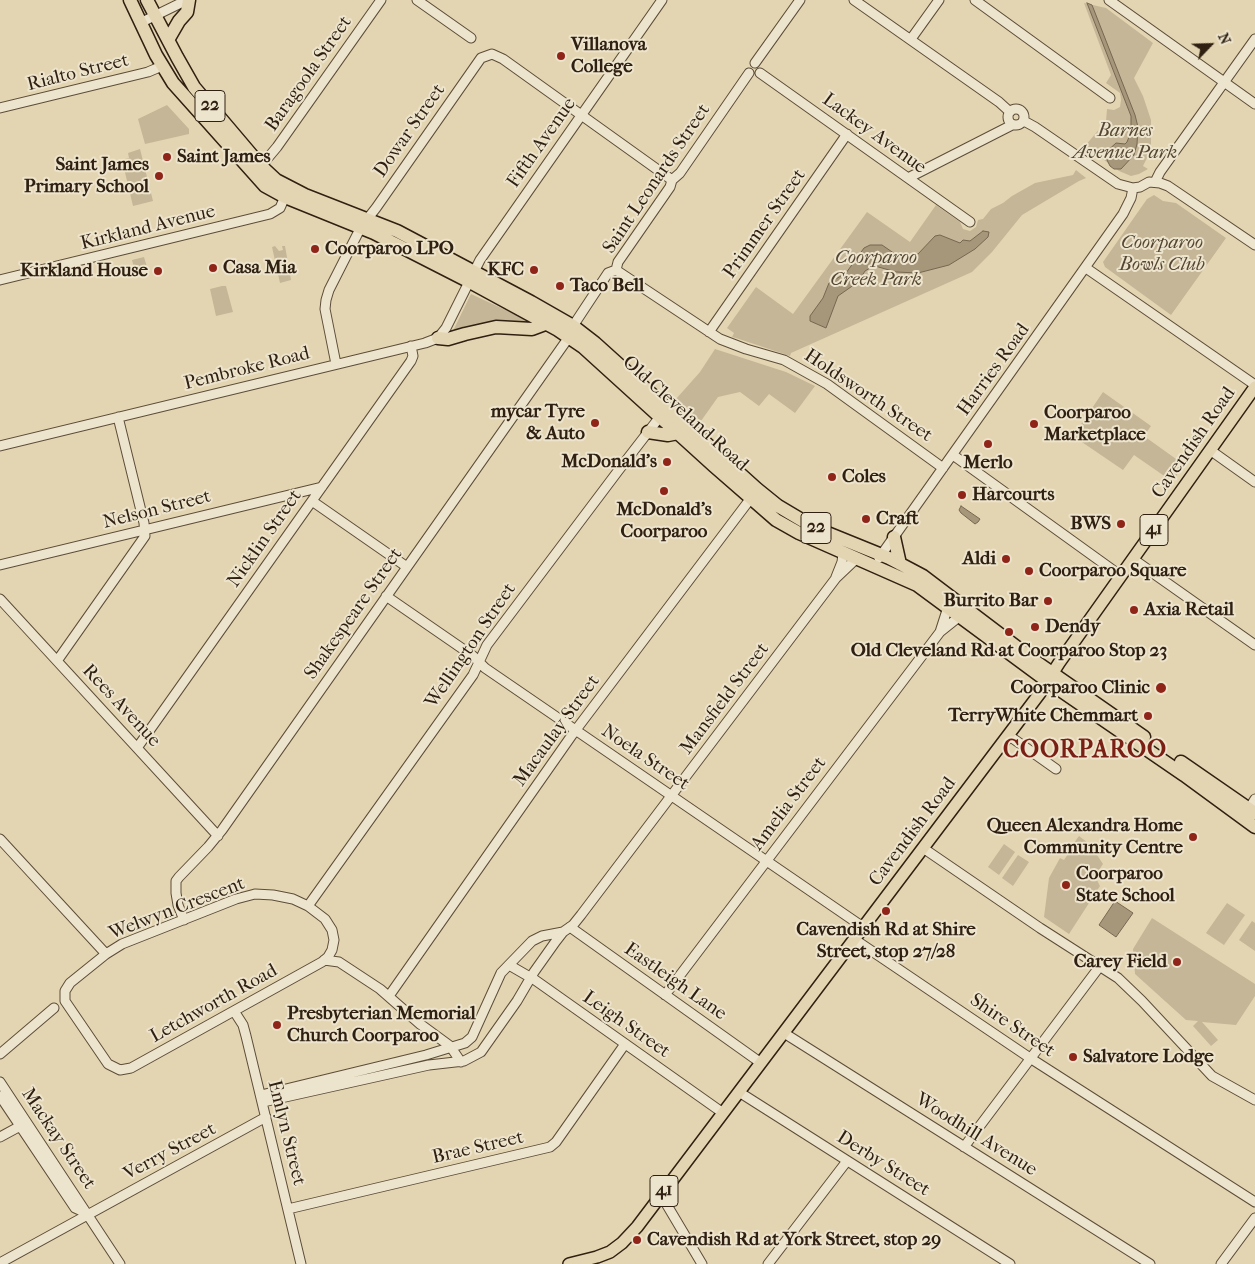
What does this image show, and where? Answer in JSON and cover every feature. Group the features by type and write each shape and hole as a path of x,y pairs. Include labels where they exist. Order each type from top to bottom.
{"highway":[{"name":"Old Cleveland Road","path":"130,0 162,66 181,94 270,190 287,192 364,223 396,231 548,323 571,331"},
{"name":"Old Cleveland Road","path":"147,0 194,87 261,166 287,192"},
{"path":"168,40 179,21 187,12 188,0"},
{"name":"Old Cleveland Road","path":"471,276 595,343 664,413 754,494 764,511 787,527 856,559 900,564 932,582 1050,677"},
{"path":"438,338 448,339 496,327 532,329 548,323"},
{"name":"Old Cleveland Road","path":"664,413 678,433 754,494 917,585 1050,677 1250,810 1255,827"},
{"path":"648,432 678,433"},
{"path":"894,538 900,564"}],"main road":[{"name":"Cavendish Road","path":"569,1264 597,1257 616,1248 632,1232 661,1195 1008,735 1255,386"}],"street":[{"path":"140,23 188,0"},
{"name":"Baragoola Street","path":"261,166 277,148 381,0"},
{"path":"417,0 471,38"},
{"name":"Fifth Avenue","path":"471,276 662,0"},
{"path":"755,63 760,65 760,72 756,75 749,73 749,66 755,63 800,0"},
{"path":"854,0 1000,102 1010,112"},
{"path":"911,39 939,0"},
{"path":"975,0 1110,98"},
{"path":"1108,0 1255,104"},
{"path":"1155,182 1160,172 1255,39"},
{"name":"Dowar Street","path":"336,364 325,314 326,300 350,247 364,223 481,58 492,54 503,59 581,116"},
{"name":"Rialto Street","path":"0,108 148,72 162,66"},
{"name":"Lackey Avenue","path":"760,72 970,222"},
{"name":"Saint Leonards Street","path":"571,331 608,273 616,270 618,262 670,187 672,180 680,173 749,73"},
{"path":"908,178 1012,124 1020,125 1024,121 1024,113 1015,109 1010,112 1008,119 1012,124"},
{"path":"581,116 672,180"},
{"path":"1024,121 1118,184 1133,188 1150,182 1164,183 1177,190 1255,245"},
{"name":"Primmer Street","path":"709,332 847,134"},
{"name":"Harries Road","path":"877,561 1086,268 1129,204 1133,188"},
{"name":"Kirkland Avenue","path":"0,280 270,214 279,210 287,192"},
{"path":"1086,268 1255,386"},
{"name":"Holdsworth Street","path":"616,270 709,332 728,342 784,360 827,384 943,468"},
{"path":"438,338 450,320 471,276"},
{"name":"Shakespeare Street","path":"184,920 176,899 177,879 218,836 571,331"},
{"name":"Pembroke Road","path":"0,446 438,338"},
{"name":"Nicklin Street","path":"137,748 411,361 413,355 411,346"},
{"name":"Wellington Street","path":"308,906 473,675 487,645 664,413"},
{"path":"58,661 144,539 145,530 118,417"},
{"path":"1210,450 1255,482"},
{"path":"953,455 1121,576"},
{"name":"Nelson Street","path":"0,565 322,487"},
{"name":"Macaulay Street","path":"389,996 576,730 754,494"},
{"path":"312,501 406,567"},
{"name":"Mansfield Street","path":"836,578 843,553"},
{"name":"Mansfield Street","path":"461,1062 478,1054 485,1048 531,978 566,930 587,908 836,578 856,559"},
{"path":"1133,559 1255,645"},
{"name":"Noela Street","path":"386,596 485,668 863,927"},
{"name":"Rees Avenue","path":"0,599 218,836"},
{"name":"Amelia Street","path":"940,632 948,607"},
{"name":"Amelia Street","path":"665,995 940,632 960,616"},
{"path":"1008,735 1056,769"},
{"path":"0,839 106,954"},
{"path":"923,848 1040,928 1118,978 1212,1076 1255,1100"},
{"name":"Welwyn Crescent","path":"117,1069 105,1061 65,1001 64,994 66,988 73,980 122,944 236,899 255,894 285,897 308,906 325,919 332,930 333,945 330,954 324,960"},
{"path":"262,1098 465,1043 472,1037 498,977 532,941 542,936 566,930"},
{"name":"Eastleigh Lane","path":"566,930 665,995 761,1063"},
{"name":"Shire Street","path":"854,940 1030,1058 1255,1202"},
{"path":"262,1098 436,1064 461,1062 452,1048 420,1024 389,996 342,964 324,960"},
{"name":"Letchworth Road","path":"117,1069 131,1068 324,960"},
{"name":"Leigh Street","path":"509,965 531,978 723,1113"},
{"path":"964,1146 1100,966"},
{"path":"0,1054 54,1008"},
{"name":"Emlyn Street","path":"234,1011 244,1030 301,1264"},
{"name":"Woodhill Avenue","path":"784,1033 1150,1264"},
{"name":"Brae Street","path":"288,1209 550,1147 556,1142 625,1044"},
{"name":"Mackay Street","path":"0,1082 23,1124 75,1208 88,1214 120,1264"},
{"name":"Derby Street","path":"739,1092 1010,1264"},
{"name":"Mackay Street","path":"0,1096 23,1124"},
{"name":"Verry Street","path":"0,1263 266,1118"},
{"path":"0,1137 23,1124"},
{"path":"771,1263 847,1161"},
{"path":"661,1195 702,1264"},
{"path":"1220,1264 1255,1218"}],"green space":[{"name":"Barnes Avenue Park","path":"1084,3 1106,8 1153,43 1134,78 1143,96 1151,120 1151,150 1143,166 1148,169 1139,174 1131,176 1119,171 1085,146 1106,121 1107,109 1114,110 1120,107 1121,100 1120,93 1106,83 1111,75"},
{"path":"167,105 189,129 189,134 145,144 138,119"},
{"path":"140,149 153,201 133,206 122,160 129,158 128,153"},
{"name":"Coorparoo Creek Park","path":"1076,170 1086,178 1022,215 992,252 972,272 791,353 790,356 732,337 734,333 727,328 756,287 793,314 867,212 910,242 936,205 960,222 963,229 970,231 976,227 978,220 983,219 991,209 1012,196 1035,183 1073,175"},
{"name":"Coorparoo Bowls Club","path":"1154,195 1163,201 1176,203 1226,238 1171,315 1105,267 1103,262 1147,199"},
{"path":"275,246 279,251 283,250 282,246 285,246 291,280 280,283 272,247"},
{"path":"144,257 147,267 140,268 139,266 134,268 132,260"},
{"path":"226,286 233,312 216,316 210,289"},
{"path":"471,294 535,324 522,326 495,321 452,333"},
{"path":"715,349 786,372 815,386 795,413 769,394 759,406 740,392 718,397 701,421 676,399 700,372"},
{"path":"1103,392 1151,426 1144,436 1183,464 1173,482 1134,455 1123,470 1073,436"},
{"path":"1079,836 1096,849 1097,855 1103,864 1095,876 1100,886 1069,934 1044,917 1049,878 1060,858 1064,860"},
{"path":"1004,844 1015,852 999,875 988,867"},
{"path":"1018,855 1029,862 1013,886 1002,878"},
{"path":"1227,903 1245,915 1224,945 1206,933"},
{"name":"Carey Field","path":"1152,918 1255,984 1255,996 1236,1025 1202,1022 1218,1040 1211,1046 1193,1026 1198,1021 1186,1020 1135,974 1133,949"},
{"path":"1252,921 1255,923 1255,951 1239,940"}],"shaded area":[{"path":"1087,3 1092,5 1138,127 1134,155 1121,169 1114,169 1110,166 1104,154 1116,143 1125,144 1127,142 1131,132 1131,116"},
{"path":"983,231 989,232 988,237 975,249 949,265 918,273 896,272 875,266 870,268 865,271 858,282 838,296 826,328 810,321 810,316 823,298 829,283 846,273 864,248 870,245 882,245 898,256 905,258 918,254 935,236 940,235 960,243 963,240 970,241"},
{"path":"961,506 980,519 978,522 975,524 961,513 959,510"},
{"path":"1115,901 1133,913 1116,937 1099,925"}],"place":[{"name":"Villanova College","path":"561,56"},
{"name":"Saint James","path":"167,157"},
{"name":"Saint James Primary School","path":"159,176"},
{"name":"Coorparoo LPO","path":"315,249"},
{"name":"Casa Mia","path":"213,268"},
{"name":"KFC","path":"534,270"},
{"name":"Kirkland House","path":"158,271"},
{"name":"Taco Bell","path":"560,286"},
{"name":"mycar Tyre & Auto","path":"595,423"},
{"name":"Coorparoo Marketplace","path":"1034,424"},
{"name":"Merlo","path":"988,444"},
{"name":"McDonald's","path":"667,462"},
{"name":"Coles","path":"832,477"},
{"name":"McDonald's Coorparoo","path":"664,491"},
{"name":"Harcourts","path":"962,495"},
{"name":"Craft","path":"866,519"},
{"name":"BWS","path":"1121,524"},
{"name":"Aldi","path":"1006,559"},
{"name":"Coorparoo Square","path":"1029,571"},
{"name":"Burrito Bar","path":"1048,601"},
{"name":"Axia Retail","path":"1134,610"},
{"name":"Dendy","path":"1035,627"},
{"name":"Old Cleveland Rd at Coorparoo Stop 23","path":"1009,632"},
{"name":"Coorparoo Clinic","path":"1161,688"},
{"name":"TerryWhite Chemmart","path":"1148,716"},
{"name":"Queen Alexandra Home Community Centre","path":"1193,837"},
{"name":"Coorparoo State School","path":"1066,885"},
{"name":"Cavendish Rd at Shire Street, stop 27/28","path":"886,911"},
{"name":"Carey Field","path":"1177,962"},
{"name":"Presbyterian Memorial Church Coorparoo","path":"277,1025"},
{"name":"Salvatore Lodge","path":"1073,1057"},
{"name":"Cavendish Rd at York Street, stop 29","path":"637,1240"}],"district":[{"name":"COORPAROO","path":"1085,751"}]}
